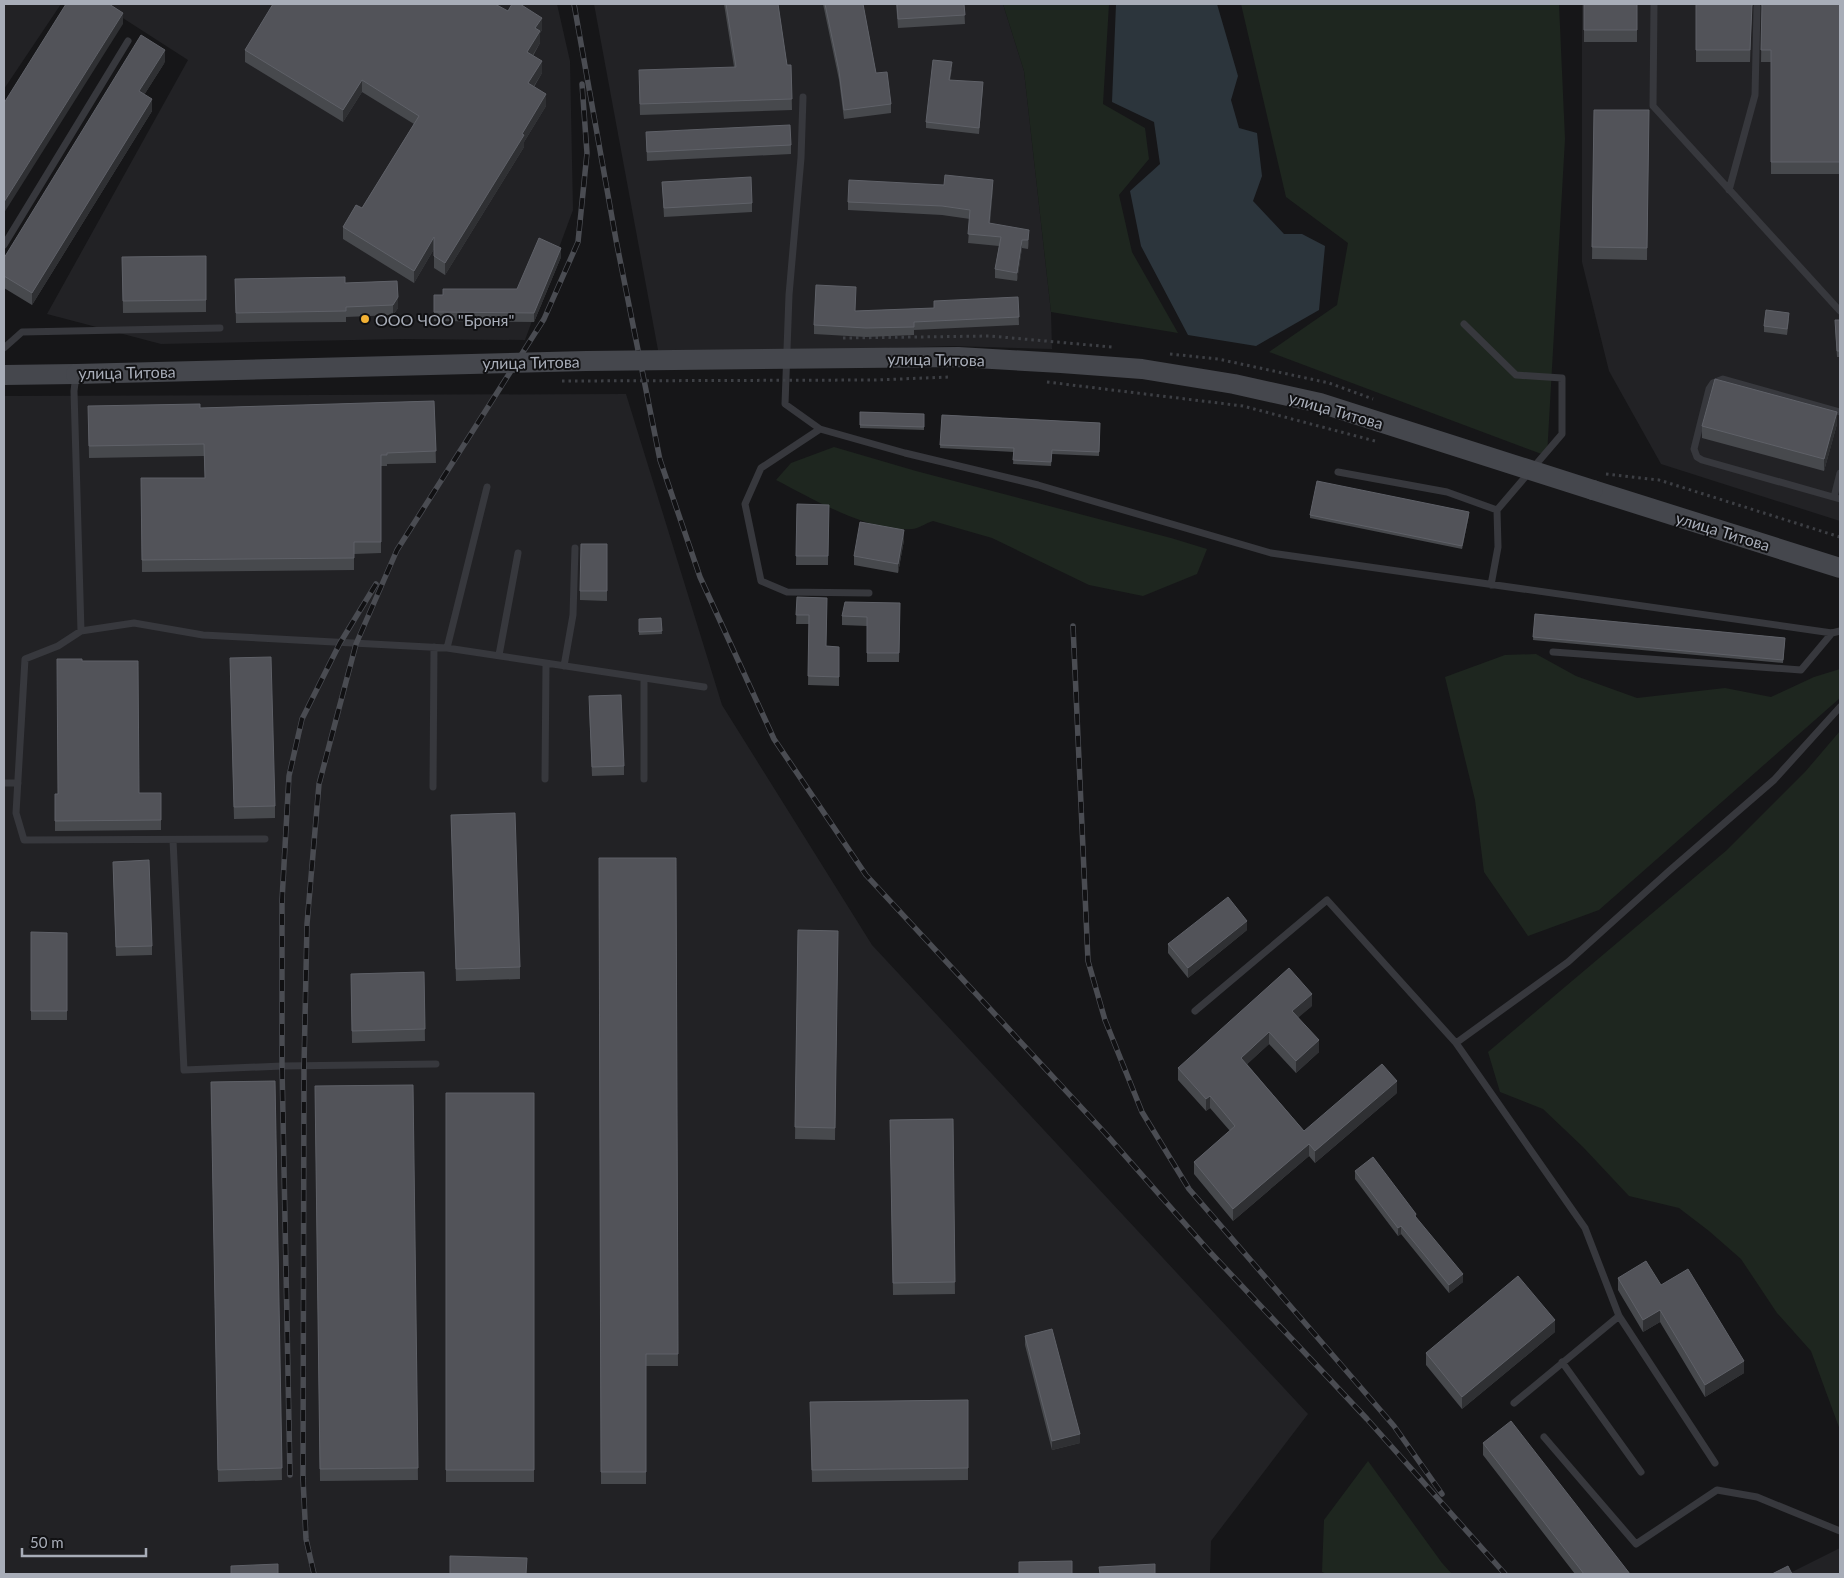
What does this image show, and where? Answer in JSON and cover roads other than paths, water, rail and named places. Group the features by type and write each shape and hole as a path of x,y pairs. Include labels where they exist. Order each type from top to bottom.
{"main road":[{"name":"улица Титова","path":"4,375 340,368 476,363 958,357 1142,370 1234,384 1320,403 1595,481 1840,568"}],"lane":[{"path":"1654,4 1653,106 1840,311"},
{"path":"1729,190 1755,95 1757,7"},
{"path":"4,246 128,41"},
{"path":"803,98 801,158 789,295 785,404 820,429 905,453 1038,486 1271,553 1836,632"},
{"path":"1464,324 1516,375 1562,378 1562,434 1497,510 1498,547 1491,585"},
{"path":"4,348 22,332 220,328"},
{"path":"76,374 74,391 81,632"},
{"path":"1840,412 1723,379 1717,381 1709,390 1694,448 1697,457 1702,460 1837,498 1840,473"},
{"path":"820,429 761,468 745,504 761,581 787,592 869,593"},
{"path":"1338,472 1446,492 1497,510"},
{"path":"447,648 487,487"},
{"path":"564,666 572,615 575,548"},
{"path":"498,655 518,553"},
{"path":"265,839 24,840 16,813 25,659 58,646 81,632 134,623 203,635 447,648 704,687"},
{"path":"1553,652 1801,670 1836,632"},
{"path":"433,787 434,647"},
{"path":"545,779 546,663"},
{"path":"644,678 644,778"},
{"path":"1456,1043 1568,962 1774,780 1840,707"},
{"path":"4,783 18,783"},
{"path":"173,840 184,1070 282,1066 436,1064"},
{"path":"1195,1011 1327,900 1456,1043 1585,1228 1619,1316 1715,1463"},
{"path":"1514,1403 1619,1316"},
{"path":"1562,1362 1641,1472"},
{"path":"1544,1437 1636,1544 1718,1490 1757,1497 1840,1531"}],"railway":[{"path":"574,4 616,240 660,460 700,577 774,739 866,875 1105,1133 1209,1251 1367,1419 1505,1574"},
{"path":"314,1574 306,1539 303,1479 304,1067 307,924 319,784 356,644 397,550 544,319 578,242 587,153 582,84"},
{"path":"290,1475 282,1066 282,900 289,776 302,719 340,643 376,584"},
{"path":"1073,626 1088,961 1105,1020 1142,1112 1189,1189 1394,1426 1442,1494"}],"place":[{"name":"ООО ЧОО \"Броня\"","path":"365,319"}]}
